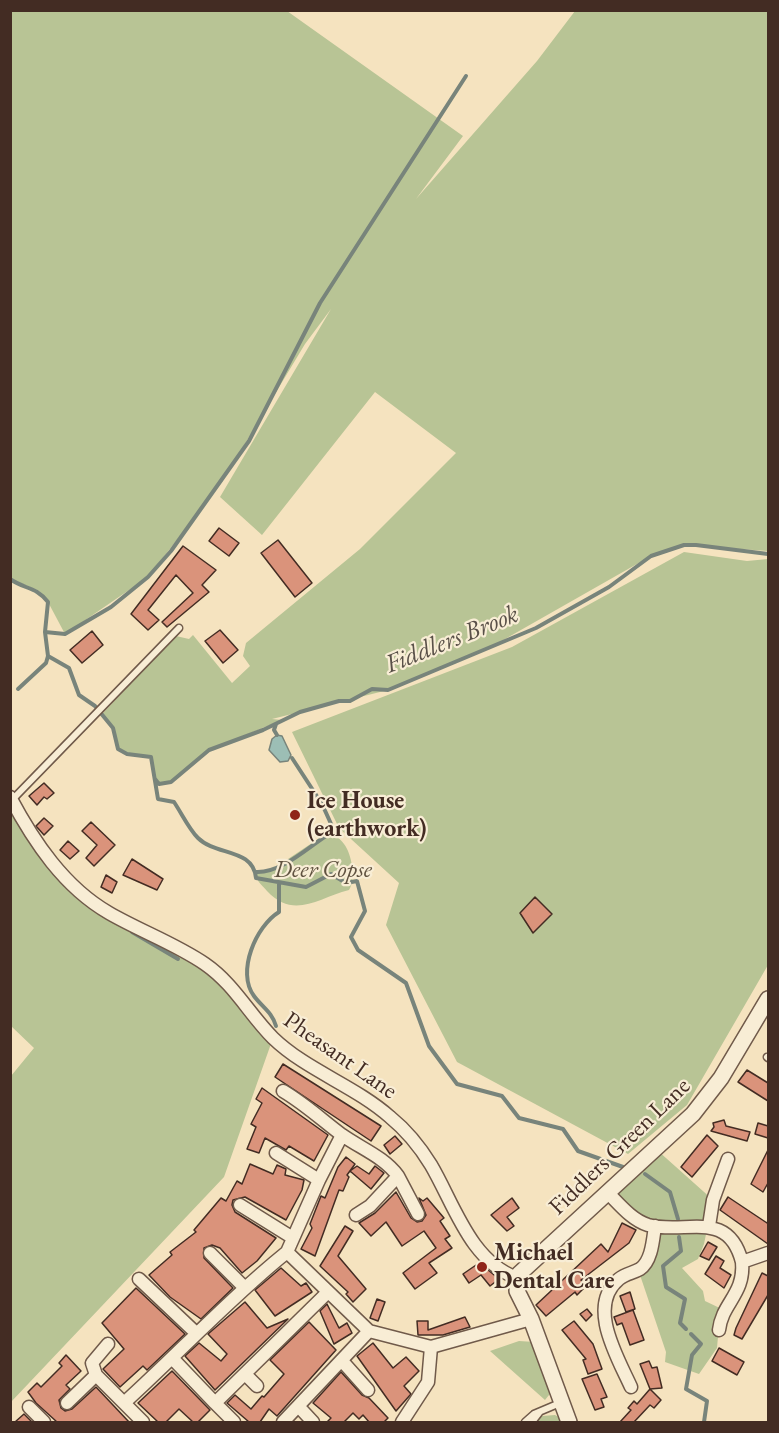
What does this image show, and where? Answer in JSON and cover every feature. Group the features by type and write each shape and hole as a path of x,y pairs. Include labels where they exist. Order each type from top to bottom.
{"street":[{"name":"Pheasant Lane","path":"11,798 51,862 81,894 108,913 204,964 232,988 273,1038 380,1108 399,1125 429,1163 453,1210 474,1242 507,1275 517,1278"},
{"name":"Fiddlers Green Lane","path":"517,1278 524,1267 693,1114 721,1078 768,999"},
{"path":"283,1091 310,1108 342,1135 389,1164 418,1214"},
{"path":"124,1403 173,1359 196,1333 244,1287 287,1252 342,1135"},
{"path":"276,1153 319,1180"},
{"path":"709,1227 713,1200 729,1168"},
{"path":"356,1215 370,1206 398,1176"},
{"path":"608,1193 632,1216 655,1226 709,1227 722,1232 732,1241 742,1262 740,1288 721,1320 719,1329"},
{"path":"240,1205 293,1238"},
{"path":"631,1387 608,1330 606,1303 614,1284 646,1263 655,1226"},
{"path":"287,1252 369,1331 431,1347 531,1319"},
{"path":"210,1253 244,1287"},
{"path":"742,1262 768,1253"},
{"path":"517,1278 517,1291 531,1319 570,1422"},
{"path":"139,1279 196,1333"},
{"path":"215,1403 328,1292"},
{"path":"283,1422 343,1362 369,1331"},
{"path":"108,1344 92,1363 96,1375 143,1422"},
{"path":"402,1422 428,1382 431,1347"},
{"path":"173,1359 234,1422"},
{"path":"343,1362 368,1390"},
{"path":"244,1374 257,1386"},
{"path":"67,1403 96,1375"},
{"path":"29,1407 44,1422"},
{"path":"299,1407 314,1422"}],"lane":[{"path":"11,798 179,628"},
{"path":"525,1422 540,1412 562,1403"},
{"path":"532,1422 540,1412"}],"green space":[{"path":"11,10 287,11 463,136 416,199 537,61 575,11 768,11 768,551 684,545 651,556 491,647 388,690 272,719 282,720 209,750 171,782 159,784 154,779 151,757 127,754 118,749 113,728 102,714 176,636 189,639 193,635 232,683 250,666 243,656 246,643 360,549 456,453 375,392 262,535 220,497 331,309 305,344 222,482 148,577 65,634 48,602 39,591 11,579"},
{"path":"684,552 747,561 768,559 768,965 687,1105 628,1154 457,1062 386,925 399,883 339,828 292,732 512,647"},
{"path":"10,797 69,883 204,964 273,1038 224,1177 11,1402 11,1076 34,1048 11,1026"},
{"name":"Deer Copse","path":"330,831 343,842 349,854 353,874 349,890 297,906 277,900 260,883 255,872 270,871"},
{"path":"657,1150 713,1200 704,1244 698,1259 682,1268 703,1291 705,1301 726,1311 719,1325 717,1348 699,1374 665,1362 666,1352 641,1278 636,1271 640,1269 655,1226 608,1193"},
{"path":"519,1341 534,1342 553,1390 545,1400 490,1351"},
{"path":"555,1415 564,1420 536,1422 542,1416"}],"water":[{"path":"277,735 282,736 291,755 288,761 280,762 269,750 272,739"}],"building":[{"path":"219,528 239,543 229,556 209,541"},
{"path":"278,540 312,583 295,597 261,553"},
{"path":"183,546 216,570 202,585 209,592 167,627 162,622 193,593 176,575 148,610 159,620 148,630 131,614"},
{"path":"220,630 238,650 223,663 205,641"},
{"path":"92,631 103,645 82,663 70,650"},
{"path":"44,783 54,793 47,799 44,797 37,805 29,796"},
{"path":"44,818 53,826 44,835 36,826"},
{"path":"91,822 115,845 94,866 86,858 97,845 82,831"},
{"path":"68,841 79,851 70,859 60,850"},
{"path":"132,859 163,879 157,890 123,875"},
{"path":"106,875 117,882 112,893 101,887"},
{"path":"535,897 552,914 533,933 520,913"},
{"path":"283,1064 381,1126 371,1141 275,1077"},
{"path":"747,1070 768,1083 768,1101 738,1082"},
{"path":"262,1088 328,1135 314,1161 289,1146 286,1150 265,1138 259,1153 247,1149 256,1127 251,1124 262,1103 256,1099"},
{"path":"724,1120 726,1126 750,1132 747,1141 711,1131 714,1127 713,1123"},
{"path":"758,1123 768,1126 768,1138 755,1134"},
{"path":"707,1135 718,1146 692,1177 681,1167"},
{"path":"395,1136 402,1144 390,1154 384,1145"},
{"path":"768,1150 768,1183 763,1192 751,1184"},
{"path":"346,1157 355,1164 347,1175 349,1177 343,1191 339,1190 315,1256 301,1249 312,1228 310,1224 321,1196 325,1198 338,1167"},
{"path":"250,1164 273,1174 277,1165 286,1169 285,1175 304,1180 302,1190 286,1220 245,1197 233,1200 232,1205 235,1212 276,1238 257,1261 242,1273 220,1248 212,1245 204,1248 204,1258 233,1288 201,1319 170,1297 149,1275 172,1255 170,1252 196,1232 194,1230 221,1198 226,1201 237,1181 242,1184"},
{"path":"357,1166 369,1174 375,1166 384,1173 371,1189 350,1171"},
{"path":"396,1192 411,1218 417,1222 422,1221 426,1215 419,1198 423,1201 427,1198 444,1218 440,1221 450,1236 445,1239 452,1248 429,1263 437,1273 415,1289 403,1273 436,1248 424,1231 402,1246 386,1222 371,1236 359,1223 375,1213"},
{"path":"728,1197 767,1223 768,1221 768,1244 720,1210"},
{"path":"512,1198 519,1208 507,1217 514,1226 507,1231 491,1215"},
{"path":"622,1223 636,1230 629,1243 581,1280 586,1286 577,1295 575,1292 546,1316 536,1305 601,1244 608,1252"},
{"path":"345,1226 353,1231 338,1256 366,1289 353,1302 346,1294 348,1292 320,1266"},
{"path":"708,1242 717,1247 709,1260 700,1256"},
{"path":"716,1256 724,1261 720,1268 731,1275 724,1288 705,1274"},
{"name":"Michael Dental Care","path":"479,1263 499,1279 490,1286 481,1275 469,1283 463,1274"},
{"path":"281,1268 301,1286 306,1283 312,1292 275,1316 255,1290"},
{"path":"762,1273 768,1276 768,1295 742,1339 734,1335 736,1328"},
{"path":"136,1288 185,1334 147,1370 143,1366 120,1387 103,1369 124,1349 102,1323"},
{"path":"630,1292 635,1309 626,1312 620,1296"},
{"path":"377,1299 385,1302 378,1321 370,1318"},
{"path":"245,1302 267,1328 288,1319 215,1390 185,1356 199,1343 221,1361 227,1354 208,1334"},
{"path":"327,1304 339,1328 347,1323 352,1333 334,1344 320,1311"},
{"path":"587,1309 592,1315 586,1321 580,1314"},
{"path":"633,1310 644,1340 630,1345 622,1323 617,1325 614,1317"},
{"path":"465,1317 470,1327 443,1335 418,1335 417,1321 428,1321 428,1330"},
{"path":"574,1321 593,1344 602,1369 588,1374 583,1360 586,1359 562,1330"},
{"path":"309,1322 336,1350 277,1416 269,1409 260,1422 249,1422 227,1403 235,1395 251,1409 262,1396 264,1397 284,1374 270,1360"},
{"path":"373,1343 393,1368 406,1357 419,1371 404,1386 411,1394 396,1411 357,1356"},
{"path":"719,1348 744,1362 737,1375 712,1361"},
{"path":"66,1355 81,1371 66,1385 70,1389 59,1400 61,1408 65,1411 72,1409 96,1387 129,1422 57,1422 36,1403 28,1392 37,1383 41,1387 62,1366 59,1363"},
{"path":"649,1361 652,1368 657,1367 662,1388 650,1389 640,1364"},
{"path":"172,1371 210,1410 198,1422 193,1422 179,1409 166,1422 158,1422 138,1403"},
{"path":"341,1372 388,1418 384,1422 369,1422 363,1415 359,1419 353,1413 344,1422 327,1422 331,1418 313,1403"},
{"path":"597,1374 607,1397 601,1399 604,1407 595,1410 582,1379"},
{"path":"650,1389 661,1400 654,1408 650,1405 634,1422 620,1422 631,1410 628,1408 634,1401 637,1404"},
{"path":"24,1414 32,1422 15,1422"}],"waterway":[{"path":"45,632 65,634 111,607 148,577 171,551 249,441 320,303 466,76"},
{"name":"Fiddlers Brook","path":"155,779 159,784 171,782 209,750 263,730 300,712 339,701 350,701 372,689 388,690 536,628 609,587 651,556 684,545 768,554"},
{"path":"10,579 39,593 48,602 45,632 48,656 69,668 79,695 95,706 113,728 118,749 127,754 151,757 158,799 174,802 198,838 214,848 241,857 253,868 256,878 306,887 331,874 346,883 357,881 365,911 351,937 358,950 406,983 429,1046 457,1084 502,1096 519,1118 563,1129 578,1151 623,1167"},
{"path":"18,689 46,663 48,656"},
{"path":"276,724 274,730 277,735"},
{"path":"255,872 275,869 294,859 329,834 332,826 322,804 292,758"},
{"path":"54,873 65,885"},
{"path":"276,1026 269,1013 254,996 247,975 251,950 256,938 279,912 279,884"},
{"path":"132,932 178,959"},
{"path":"645,1174 670,1192 678,1219"},
{"path":"679,1237 681,1251 663,1266 666,1287 685,1299 680,1323 686,1329"},
{"path":"691,1334 701,1344 692,1355 686,1389 707,1401 704,1422"}],"place":[{"name":"Ice House (earthwork)","path":"295,815"},
{"name":"Michael Dental Care","path":"482,1267"}]}
